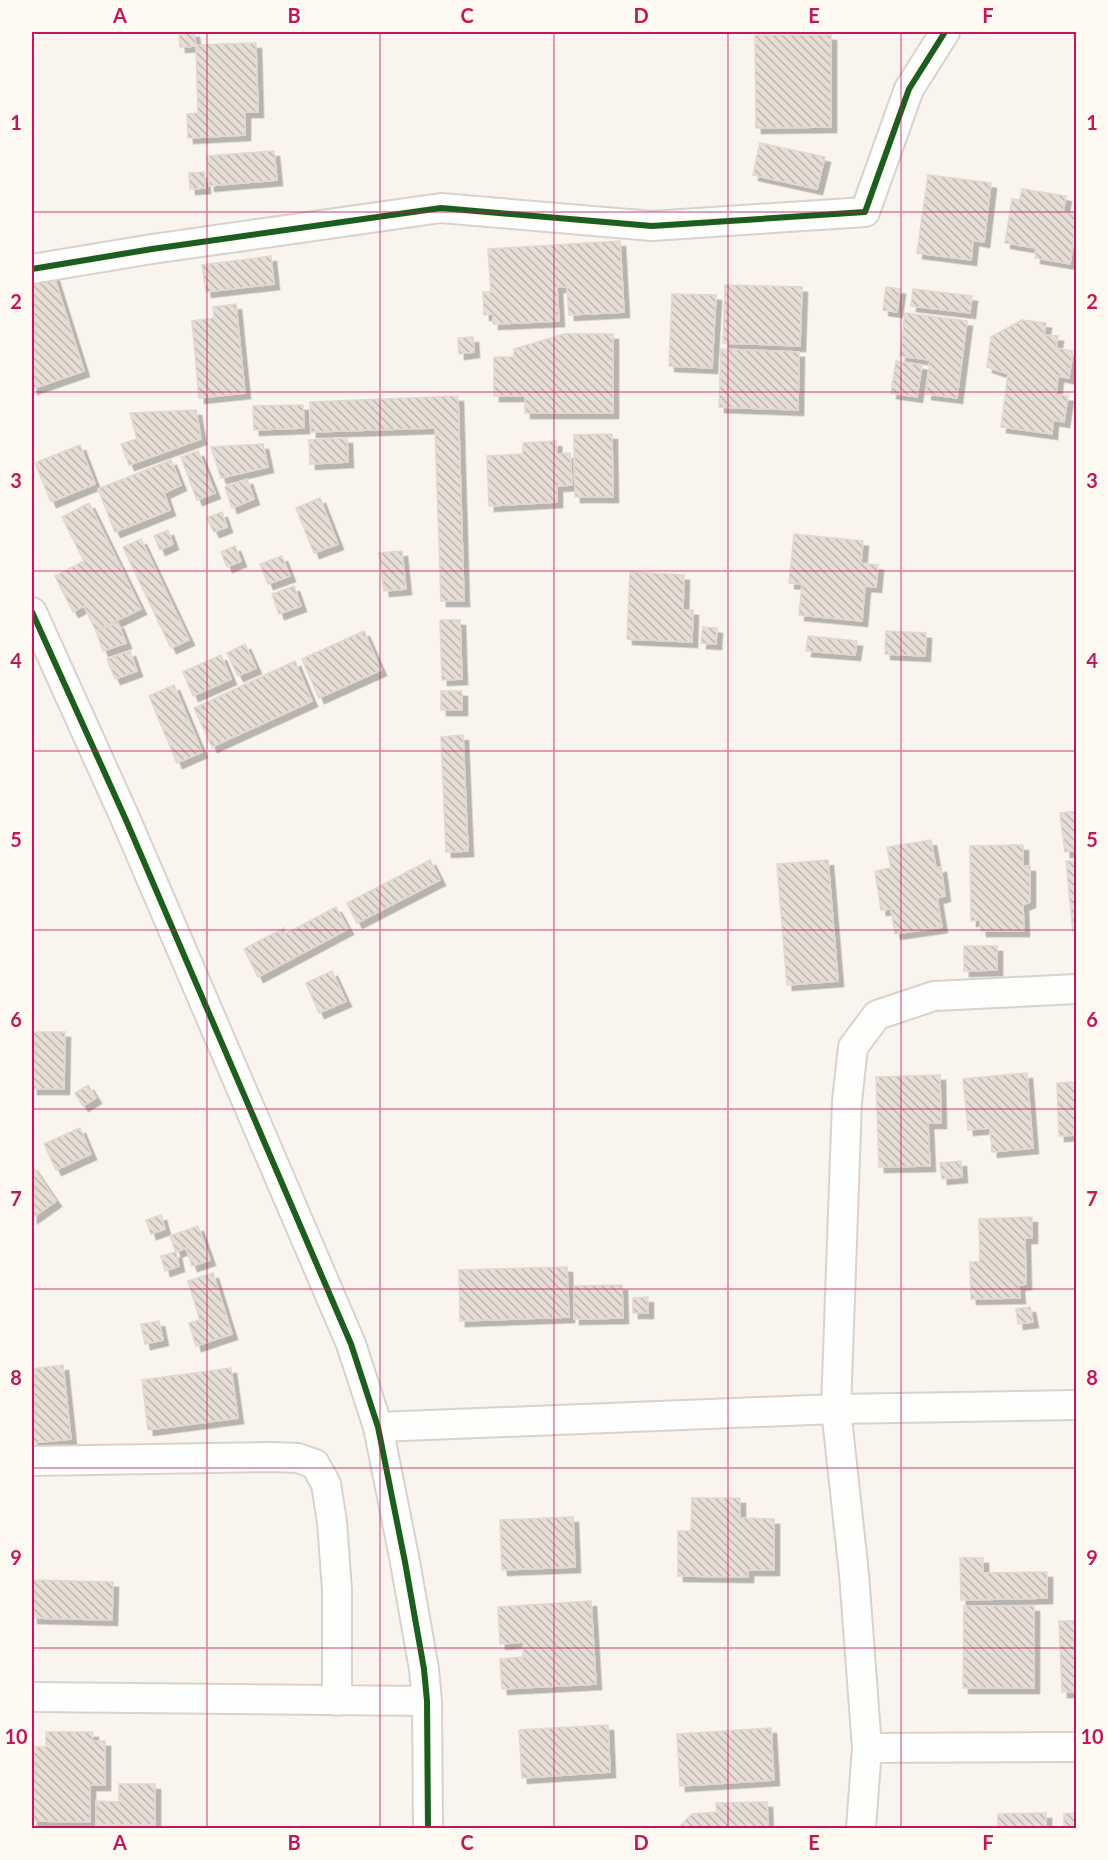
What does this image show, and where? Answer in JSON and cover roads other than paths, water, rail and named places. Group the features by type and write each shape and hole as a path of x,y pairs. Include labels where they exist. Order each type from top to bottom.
{"street":[{"path":"32,269 152,249 441,208 652,226 865,212 909,89 945,32"},
{"path":"32,612 126,820 351,1344 378,1427 424,1669 427,1701 428,1828"},
{"path":"861,1828 867,1748 854,1574 836,1409 847,1101 854,1047 877,1015 933,996 1077,989"},
{"path":"378,1427 836,1409 1077,1405"},
{"path":"32,1461 273,1457 297,1458 315,1464 327,1484 332,1522 337,1590 337,1701"},
{"path":"32,1697 427,1701"},
{"path":"867,1748 1077,1747"}]}
